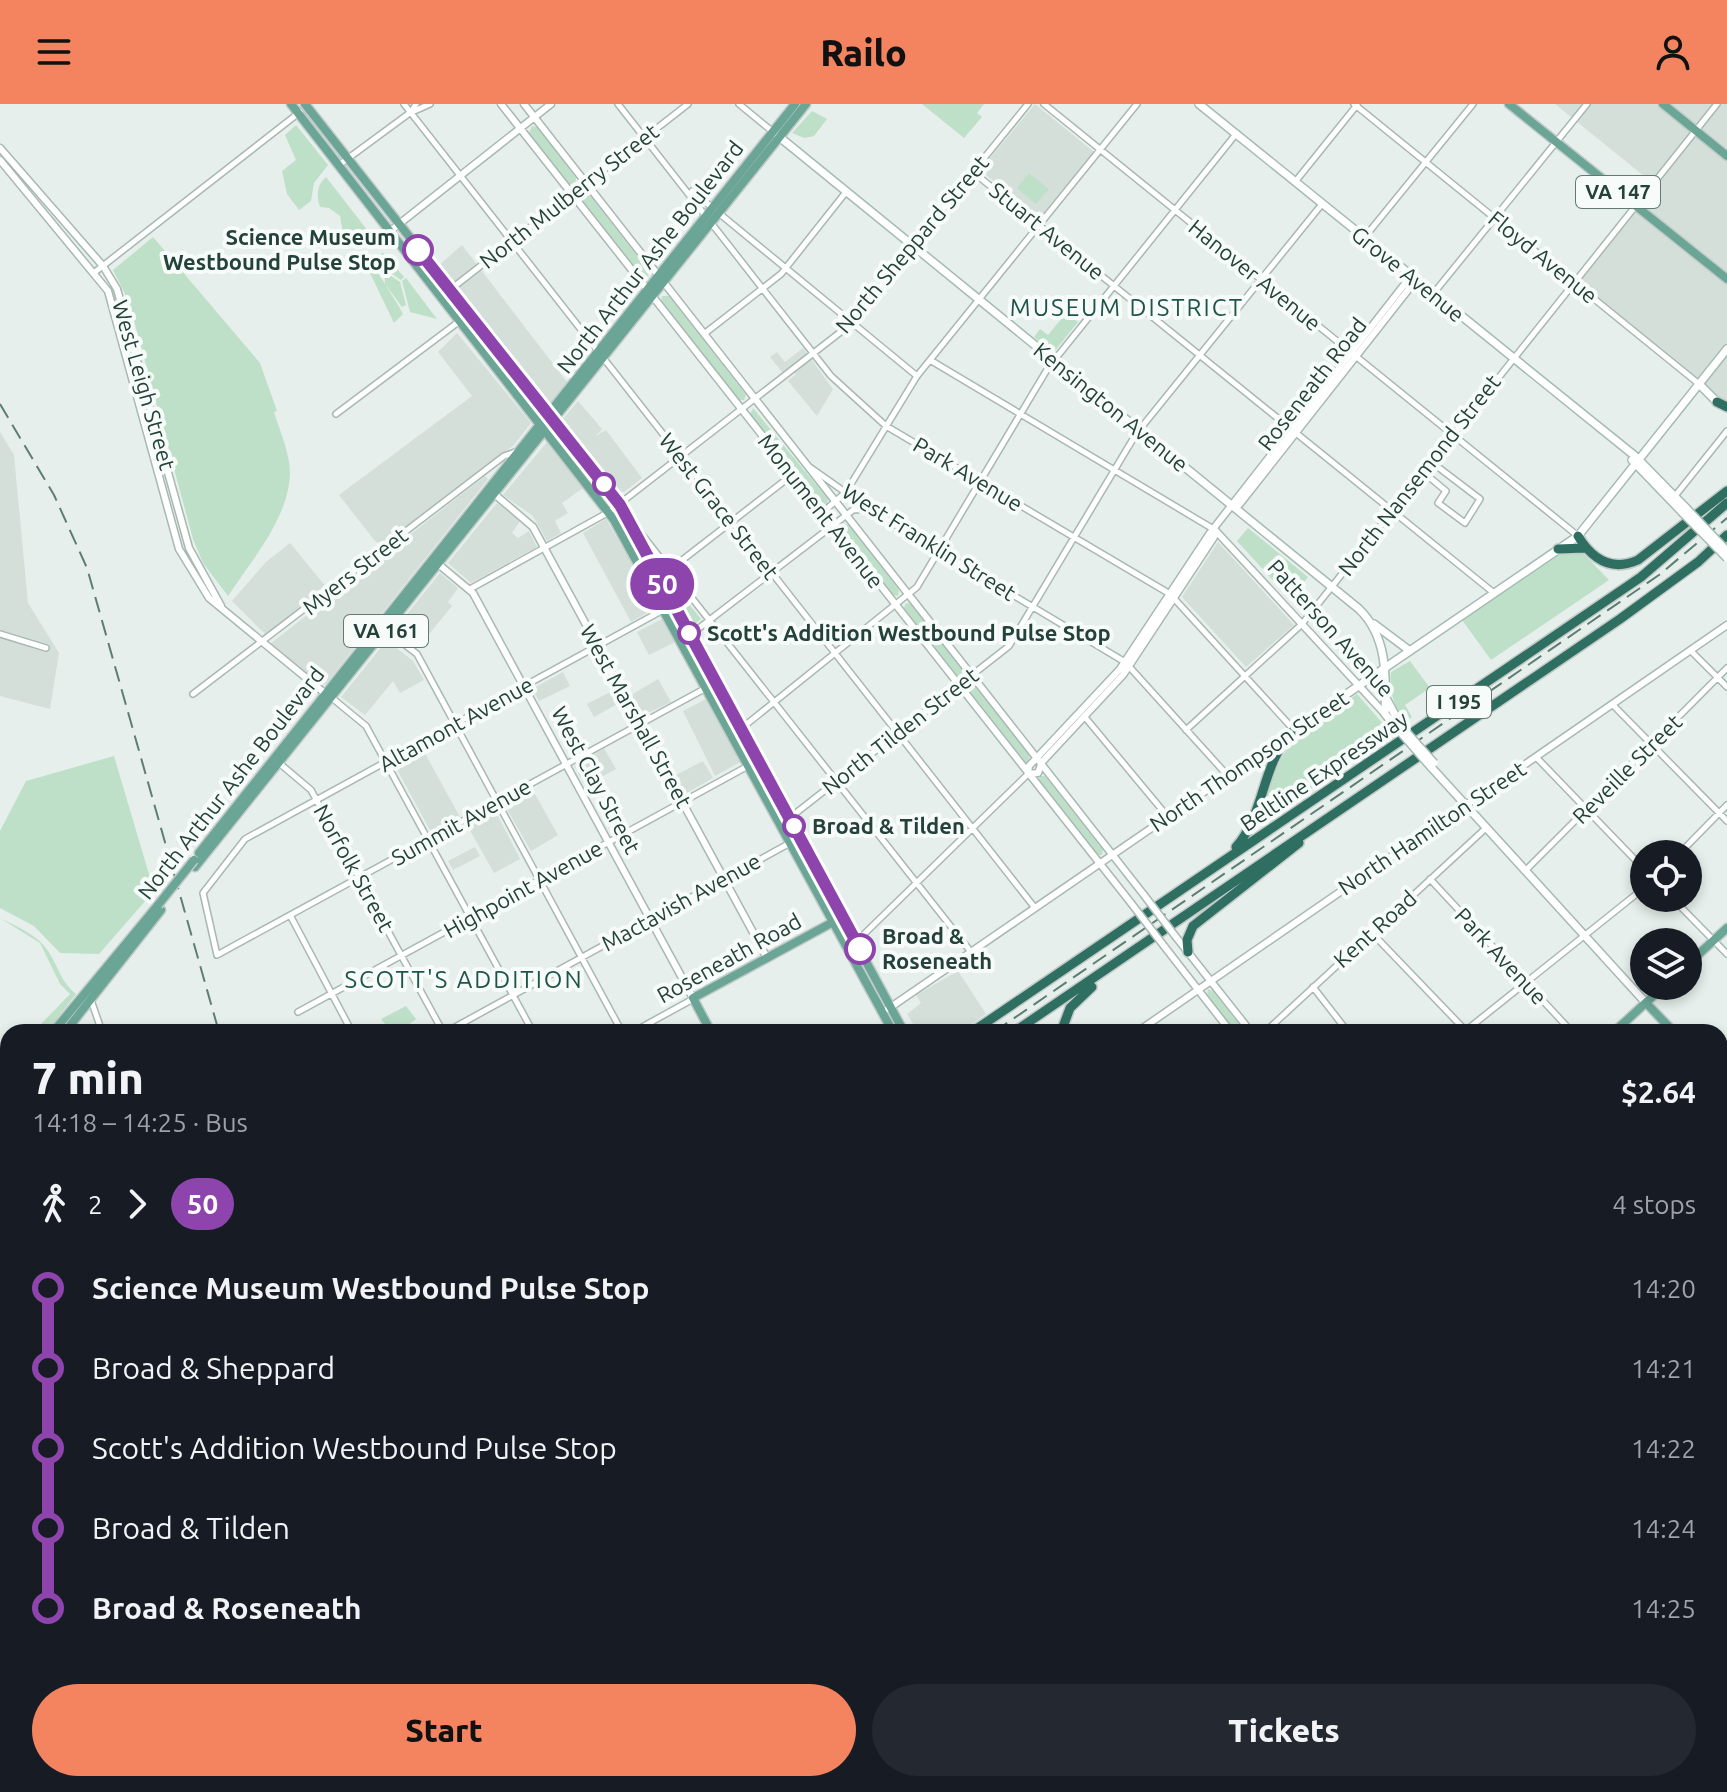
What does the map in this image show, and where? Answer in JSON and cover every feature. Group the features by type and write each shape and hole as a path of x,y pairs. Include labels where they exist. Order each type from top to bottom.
{"highway":[{"path":"1717,402 1727,407"},
{"path":"1578,536 1585,548 1609,564 1632,563 1727,491"},
{"name":"Beltline Expressway","path":"984,1024 1641,577 1727,503"},
{"name":"Beltline Expressway","path":"1026,1024 1698,562 1727,535"},
{"path":"1558,549 1585,548"},
{"path":"1698,562 1727,550"},
{"path":"1226,858 1252,825 1273,760 1294,730"},
{"path":"1188,952 1187,940 1193,926 1291,851 1319,824"},
{"path":"1064,1024 1070,1008 1108,970"}],"main road":[{"path":"291,104 609,512 889,1024"},
{"name":"North Arthur Ashe Boulevard","path":"776,135 795,104"},
{"name":"North Arthur Ashe Boulevard","path":"61,1024 87,997 159,908 601,355 653,297 661,279 776,135 806,104"},
{"name":"Grove Avenue","path":"1199,104 1618,443 1727,550"},
{"name":"VA 147","path":"1509,104 1727,279"},
{"path":"1663,104 1727,156"},
{"path":"306,105 622,509 900,1024"},
{"name":"Kensington Avenue","path":"776,135 1410,651"},
{"name":"North Arthur Ashe Boulevard","path":"601,355 646,290 661,279"},
{"name":"North Thompson Street","path":"1294,730 1578,536 1727,349"},
{"name":"Floyd Avenue","path":"1699,384 1717,402"},
{"name":"North Arthur Ashe Boulevard","path":"504,476 519,450 544,426"},
{"name":"Grove Avenue","path":"1684,510 1727,558"},
{"path":"1372,623 1381,643 1385,714"},
{"path":"1385,697 1399,727"},
{"name":"Patterson Avenue","path":"1385,714 1666,1024"},
{"name":"Roseneath Road","path":"693,998 843,917"},
{"path":"1702,951 1727,928"},
{"name":"North Arthur Ashe Boulevard","path":"70,1024 87,997"},
{"name":"West Clay Street","path":"693,998 707,1024"},
{"path":"1623,1024 1649,1000"}],"street":[{"name":"West Grace Street","path":"404,104 1035,908"},
{"path":"411,112 416,104"},
{"path":"338,166 411,112 430,104"},
{"name":"Monument Avenue","path":"501,104 1225,1024"},
{"name":"Monument Avenue","path":"524,104 1245,1024"},
{"path":"389,232 551,104"},
{"name":"Park Avenue","path":"618,104 712,215 831,376 886,426 1172,596 1294,730"},
{"name":"North Mulberry Street","path":"451,289 688,104"},
{"name":"Kensington Avenue","path":"739,104 776,135"},
{"name":"North Sheppard Street","path":"470,589 609,512 622,509 681,457 851,322 1028,104"},
{"name":"Hanover Avenue","path":"1044,104 1578,536"},
{"path":"822,513 846,492 917,376 1137,104"},
{"path":"1364,238 1473,104"},
{"path":"1433,294 1587,104"},
{"name":"North Nansemond Street","path":"1186,730 1302,624 1512,357 1717,104"},
{"path":"95,272 306,105"},
{"path":"1295,182 1356,105"},
{"name":"Floyd Avenue","path":"1356,105 1699,384"},
{"path":"732,736 740,726 917,587 1053,361 1236,134"},
{"name":"West Leigh Street","path":"0,148 103,266 126,313 189,548 221,606"},
{"name":"West Leigh Street","path":"0,160 108,291 179,549 201,588 261,643 329,696"},
{"name":"Stuart Avenue","path":"973,172 1494,593"},
{"path":"704,334 785,268 846,192"},
{"name":"North Tilden Street","path":"780,825 1009,646 1139,430 1322,204"},
{"path":"712,215 785,268 917,376"},
{"name":"Roseneath Road","path":"856,942 1028,774 1037,774 1039,762 1127,664 1213,539 1215,530 1414,278"},
{"path":"336,414 470,313"},
{"name":"Patterson Avenue","path":"930,360 1215,530 1385,714"},
{"name":"Floyd Avenue","path":"1717,402 1727,415"},
{"path":"1672,498 1727,431"},
{"name":"Myers Street","path":"193,694 489,468 519,450"},
{"path":"1430,461 1455,480 1481,501 1463,524 1438,503 1455,480"},
{"name":"West Franklin Street","path":"807,466 869,509 1127,664 1228,776"},
{"path":"489,468 504,476"},
{"path":"1422,471 1446,491"},
{"path":"659,578 792,475"},
{"name":"West Marshall Street","path":"491,492 530,523 545,548 767,958"},
{"path":"690,635 832,525 857,508 869,509"},
{"path":"622,509 971,952"},
{"name":"West Clay Street","path":"436,561 470,589 693,998"},
{"name":"Altamont Avenue","path":"217,955 203,893 239,844 674,604"},
{"name":"North Hamilton Street","path":"1148,1024 1727,625"},
{"path":"383,628 417,654 618,1024"},
{"path":"0,634 46,648"},
{"path":"1690,650 1727,687"},
{"name":"Reveille Street","path":"1526,870 1727,668"},
{"name":"Summit Avenue","path":"217,955 706,688"},
{"path":"329,696 366,726 529,1024"},
{"path":"1612,704 1727,821"},
{"path":"1082,714 1168,817"},
{"name":"North Thompson Street","path":"882,1012 1294,730"},
{"path":"1536,757 1630,855"},
{"name":"Norfolk Street","path":"277,761 311,790 440,1024"},
{"name":"Highpoint Avenue","path":"298,1012 748,766"},
{"path":"1693,840 1727,805"},
{"name":"Kent Road","path":"1274,1024 1487,827"},
{"name":"Mactavish Avenue","path":"459,1024 791,842"},
{"name":"Park Avenue","path":"1430,879 1564,1024"},
{"path":"1476,1024 1630,900"},
{"path":"1686,912 1727,954"},
{"path":"290,915 348,1024"},
{"path":"1372,933 1458,1024"},
{"path":"1313,987 1342,1024"},
{"path":"87,997 99,1024"},
{"name":"Roseneath Road","path":"647,1024 693,998"}],"shaded area":[{"path":"1035,104 1094,152 1040,219 980,170"},
{"path":"1555,104 1727,104 1727,406 1579,282 1655,185"},
{"path":"462,245 567,382 551,405 546,405 437,267"},
{"path":"457,333 531,423 514,445 383,545 375,541 339,495 472,396 438,352"},
{"path":"803,348 833,389 817,416 788,381 796,374 790,368 783,373 770,357 777,352 785,362"},
{"path":"578,401 602,429 596,436 606,430 642,478 624,492 620,492 561,421"},
{"path":"0,432 14,455 28,603 59,653 50,709 0,696"},
{"path":"547,442 583,488 562,503 568,513 555,521 561,533 547,541 533,516 503,495"},
{"path":"485,476 488,479 326,684 322,685 270,644"},
{"path":"497,503 520,521 512,533 518,538 529,531 537,547 471,583 448,563"},
{"path":"606,519 657,607 631,622 583,533"},
{"path":"1218,542 1294,625 1246,667 1182,597"},
{"path":"290,543 327,588 265,634 232,601 266,562"},
{"path":"440,573 458,588 448,602 452,606 417,649 395,629"},
{"path":"662,619 675,642 649,655 637,632"},
{"path":"387,640 413,661 424,680 400,693 393,681 365,715 341,697"},
{"path":"563,672 570,686 539,701 532,689"},
{"path":"658,679 671,702 642,716 631,695"},
{"path":"614,690 621,702 594,717 587,704"},
{"path":"706,699 740,762 715,776 683,711"},
{"path":"422,748 460,817 431,832 394,764"},
{"path":"604,748 616,769 585,786 574,766"},
{"path":"703,761 713,778 685,794 674,776"},
{"path":"532,789 558,835 531,851 504,804"},
{"path":"495,810 520,859 494,873 467,825"},
{"path":"475,847 480,856 453,870 448,861"},
{"path":"958,971 986,1014 972,1024 913,1024 907,1014 921,1003 916,995"}],"green space":[{"path":"922,104 984,104 977,113 982,117 964,138"},
{"path":"812,111 827,119 814,136 804,138 792,133"},
{"path":"296,125 328,165 314,183 311,201 299,210 287,194 282,171 296,160 285,135"},
{"path":"532,126 537,127 576,178 575,184 569,184 529,133"},
{"path":"1029,173 1049,189 1036,204 1017,188"},
{"path":"326,177 375,240 361,244 344,238 340,216 329,208 320,207 318,190"},
{"path":"583,191 588,193 649,271 648,277 642,276 581,199"},
{"path":"153,237 260,363 277,411 274,412 288,458 290,473 283,506 267,538 228,596 203,563 193,539 129,302 113,270"},
{"path":"382,252 404,277 401,280 381,266"},
{"path":"376,270 403,314 394,323 369,271"},
{"path":"384,271 400,282 406,305 402,307 385,284"},
{"path":"406,278 437,319 410,312 402,281"},
{"path":"662,296 669,296 746,395 744,400 739,400 661,302"},
{"path":"1066,313 1078,322 1054,352 1034,337 1040,329 1048,335"},
{"path":"753,408 828,499 827,505 821,505 750,415"},
{"path":"843,523 849,525 899,590 898,596 892,595 841,531"},
{"path":"1248,528 1308,577 1290,599 1237,541"},
{"path":"1581,551 1609,580 1491,660 1462,620 1564,552"},
{"path":"668,578 701,619 691,627 666,580"},
{"path":"906,603 911,604 963,670 961,676 955,676 903,610"},
{"path":"1410,661 1430,688 1405,705 1412,717 1404,722 1393,698 1391,672"},
{"path":"968,685 974,685 1030,756 1028,762 1022,762 966,689"},
{"path":"1357,694 1391,733 1269,818 1263,811 1285,752 1306,730"},
{"path":"114,756 154,891 99,954 60,953 34,926 0,908 0,831 26,781"},
{"path":"1040,776 1045,776 1103,850 1102,855 1097,855 1038,781"},
{"path":"0,918 26,932 43,945 66,984 76,994 53,1024 41,1024 70,994 60,984 40,943"},
{"path":"1208,989 1213,991 1239,1024 1229,1024 1207,996"},
{"path":"406,1006 416,1019 409,1024 385,1024 381,1019"}],"railway":[{"path":"0,404 54,495 87,568 217,1024"},
{"path":"1006,1024 1659,575 1727,518"}],"bus line":[{"name":"50","path":"418,250 620,505 860,949"}],"place":[{"name":"Science Museum Westbound Pulse Stop","path":"418,250"},
{"name":"Scott's Addition Westbound Pulse Stop","path":"689,633"},
{"name":"Broad & Tilden","path":"794,826"},
{"name":"Broad & Roseneath","path":"860,949"}],"district":[{"name":"MUSEUM DISTRICT","path":"1127,308"},
{"name":"SCOTT'S ADDITION","path":"464,980"}]}
